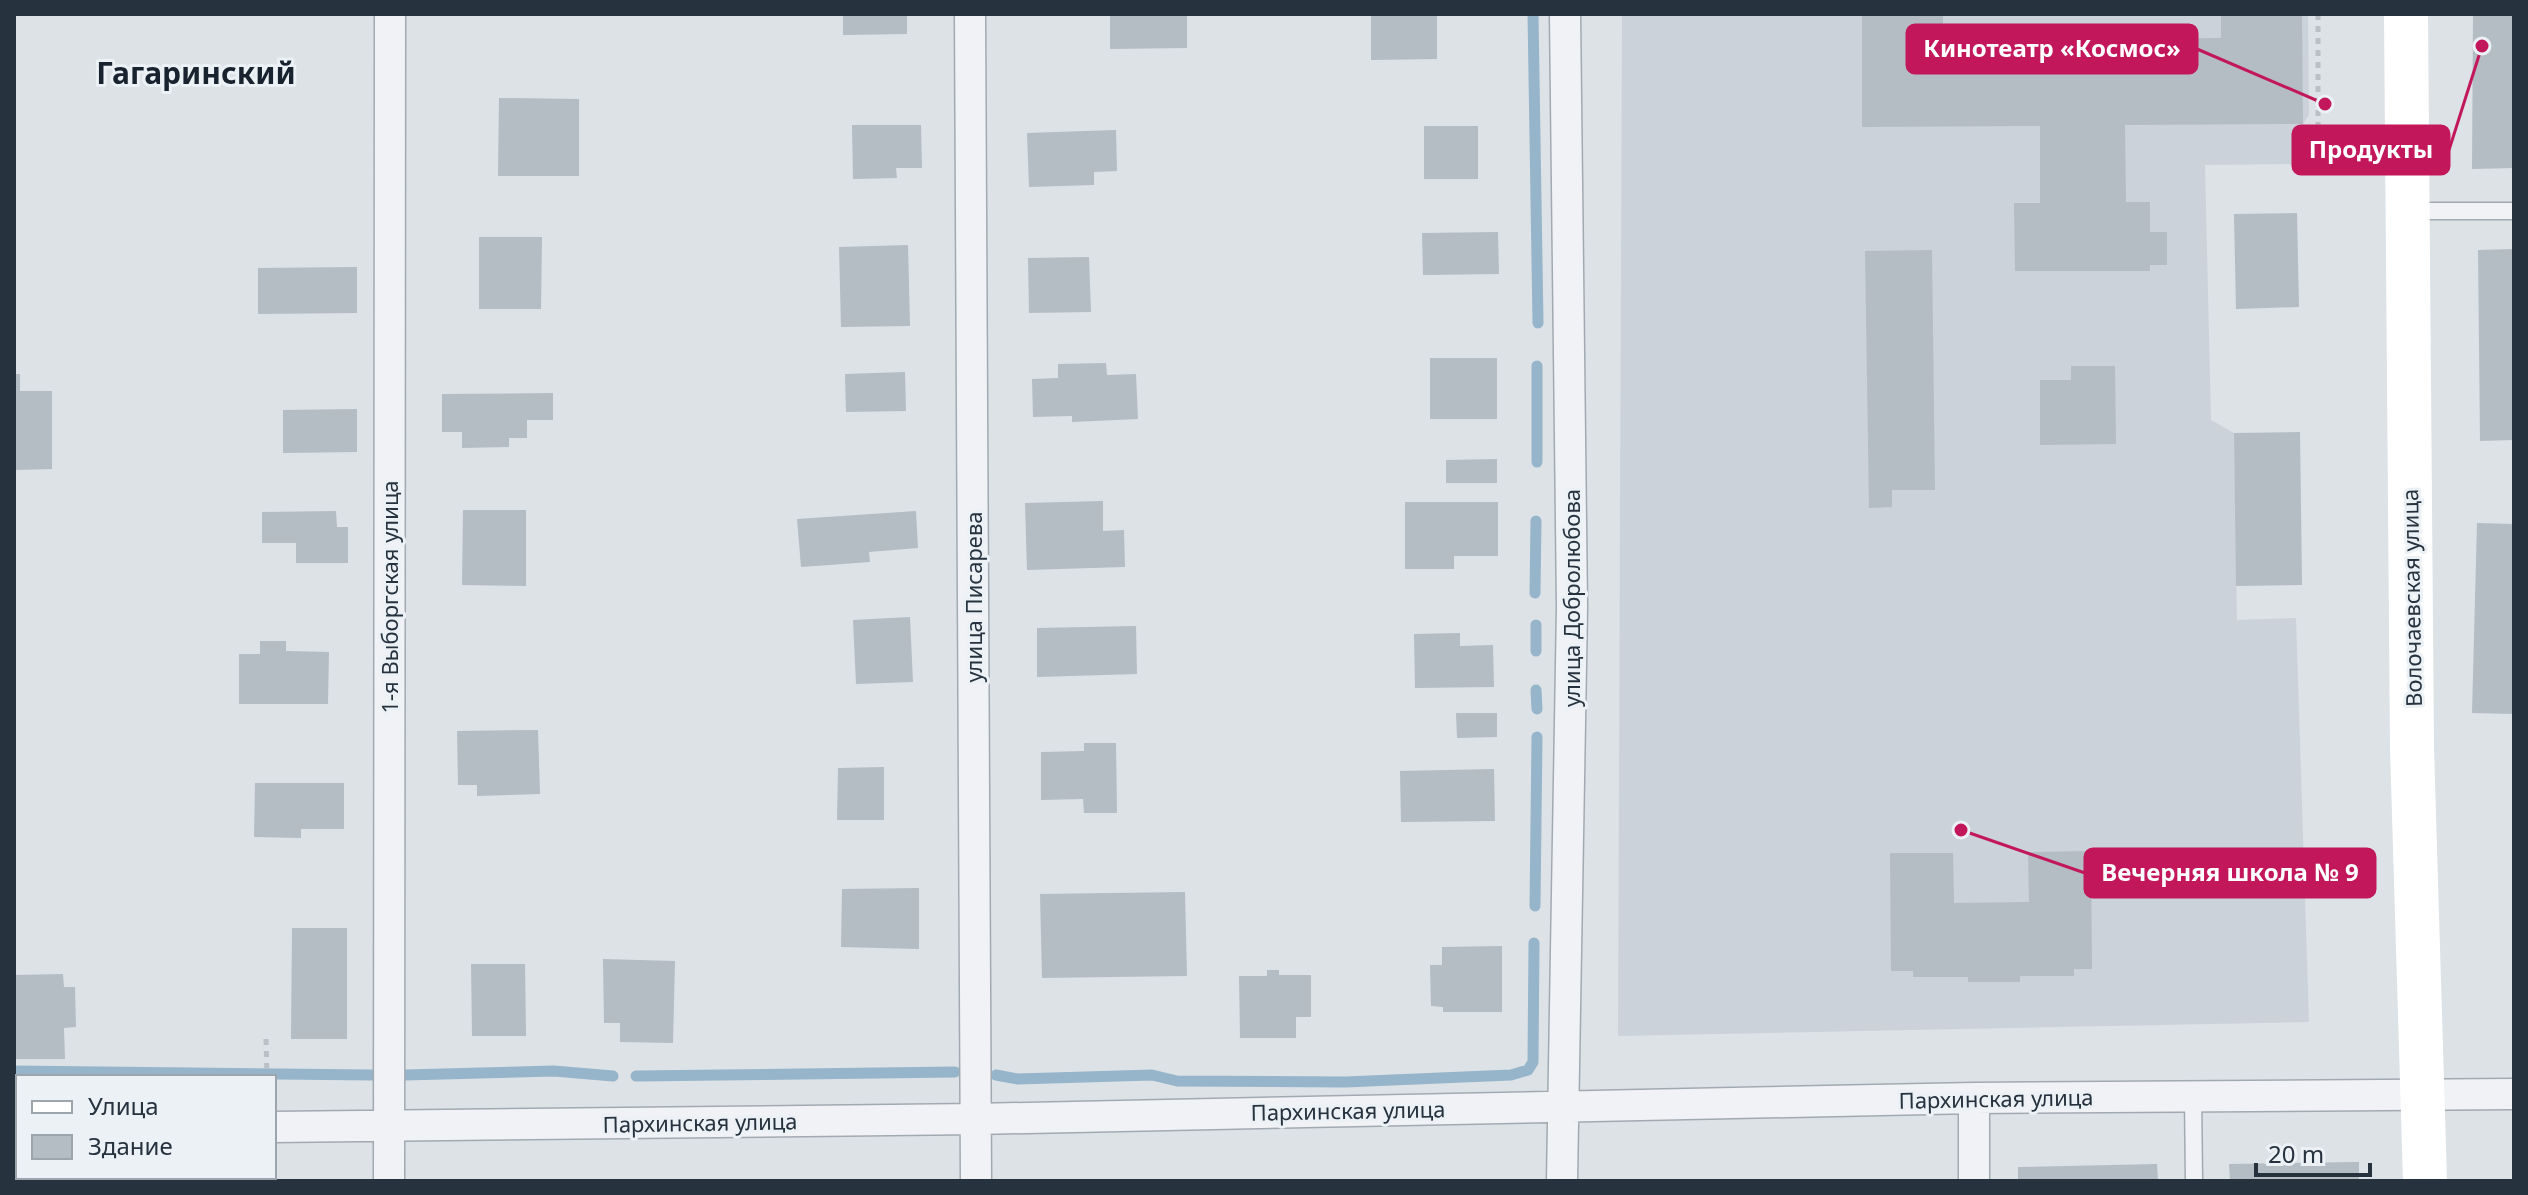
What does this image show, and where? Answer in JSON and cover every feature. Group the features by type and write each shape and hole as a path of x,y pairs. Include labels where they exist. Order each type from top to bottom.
{"street":[{"name":"1-я Выборгская улица","path":"389,1181 390,14"},
{"name":"улица Писарева","path":"970,14 976,1181"},
{"name":"улица Добролюбова","path":"1562,1181 1572,607 1565,14"},
{"name":"Волочаевская улица","path":"2406,14 2412,748 2425,1181"},
{"name":"Пархинская улица","path":"276,1127 976,1119 1974,1098 2514,1094"},
{"path":"1974,1098 1974,1181"}],"lane":[{"path":"2408,211 2514,211"},
{"path":"2193,1096 2194,1181"}],"path":[{"path":"2318,14 2318,134"},
{"path":"266,1039 267,1075"}],"shaded area":[{"path":"1622,14 2308,14 2309,115 2303,124 2299,164 2205,165 2211,420 2234,433 2237,620 2296,618 2309,1022 1618,1036"}],"building":[{"path":"843,14 907,14 907,34 843,35"},
{"path":"1110,14 1187,14 1187,48 1110,49"},
{"path":"1371,14 1437,14 1437,59 1371,60"},
{"path":"1862,14 1943,14 1943,40 2039,40 2039,28 2124,27 2124,39 2221,38 2221,14 2302,14 2303,124 2125,125 2126,202 2150,202 2150,232 2167,232 2167,265 2150,265 2150,271 2015,271 2014,203 2040,203 2040,126 1862,127"},
{"path":"2473,14 2514,14 2514,168 2472,169"},
{"path":"499,98 579,99 579,176 498,176"},
{"path":"852,125 921,125 922,168 896,168 897,178 853,179"},
{"path":"1424,126 1478,126 1478,179 1424,179"},
{"path":"1116,130 1117,171 1094,172 1094,185 1029,187 1027,133"},
{"path":"2297,213 2299,307 2236,309 2234,214"},
{"path":"1498,232 1499,274 1423,275 1422,233"},
{"path":"479,237 542,237 541,309 479,309"},
{"path":"908,245 910,326 841,327 839,247"},
{"path":"2514,249 2514,440 2480,441 2478,250"},
{"path":"1932,250 1935,490 1892,490 1892,507 1869,508 1865,251"},
{"path":"1089,257 1091,312 1029,313 1028,258"},
{"path":"357,267 357,313 258,314 258,268"},
{"path":"1430,358 1497,358 1497,419 1430,419"},
{"path":"1106,363 1107,375 1136,374 1138,419 1072,422 1072,416 1033,417 1032,379 1058,378 1058,364"},
{"path":"2071,366 2115,366 2116,444 2040,445 2040,380 2071,380"},
{"path":"905,372 906,411 846,412 845,374"},
{"path":"14,374 20,374 20,391 52,391 52,469 14,470"},
{"path":"553,393 553,420 527,420 527,438 509,438 509,447 462,448 462,432 442,432 442,394"},
{"path":"357,409 357,452 283,453 283,410"},
{"path":"2300,432 2302,585 2236,586 2234,433"},
{"path":"1497,459 1497,483 1446,483 1446,460"},
{"path":"1103,501 1103,531 1124,530 1125,567 1027,570 1025,503"},
{"path":"1405,502 1498,502 1498,556 1454,556 1454,569 1405,569"},
{"path":"463,510 526,510 526,586 462,585"},
{"path":"336,511 337,527 348,527 348,563 296,563 296,543 262,543 262,512"},
{"path":"916,511 918,548 869,552 870,562 801,567 797,519"},
{"path":"2477,523 2514,524 2514,714 2472,713"},
{"path":"910,617 913,682 856,684 853,620"},
{"path":"1136,626 1137,674 1037,677 1037,628"},
{"path":"1460,633 1460,646 1493,645 1494,687 1415,688 1414,634"},
{"path":"260,641 286,641 286,651 329,652 328,704 239,704 239,654 260,654"},
{"path":"1456,713 1497,713 1497,737 1457,738"},
{"path":"538,730 540,794 477,796 477,785 458,785 457,731"},
{"path":"1084,743 1116,743 1117,813 1084,813 1083,799 1041,800 1041,752 1084,751"},
{"path":"884,767 884,820 837,820 838,768"},
{"path":"1494,769 1495,821 1401,822 1400,771"},
{"path":"255,783 344,783 344,829 301,829 301,838 254,837"},
{"path":"2091,851 2092,969 2074,969 2074,976 2020,976 2020,982 1968,982 1968,977 1913,977 1913,971 1891,971 1890,853 1953,853 1954,903 2029,902 2028,852"},
{"path":"919,888 919,949 841,947 842,889"},
{"path":"1185,892 1187,976 1042,978 1040,894"},
{"path":"292,928 347,928 347,1039 291,1039"},
{"path":"1502,946 1502,1012 1443,1012 1443,1007 1431,1006 1430,965 1442,965 1442,947"},
{"path":"603,959 675,961 673,1043 620,1042 620,1023 604,1023"},
{"path":"471,964 525,964 526,1036 472,1036"},
{"path":"1267,970 1279,970 1279,975 1311,975 1311,1017 1296,1017 1296,1038 1240,1038 1239,976 1267,976"},
{"path":"63,974 64,987 75,987 76,1027 64,1028 65,1059 14,1059 14,975"},
{"path":"2359,1162 2359,1181 2230,1181 2229,1164"},
{"path":"2157,1164 2158,1181 2018,1181 2018,1167"}],"waterway":[{"path":"1533,14 1538,323"},
{"path":"1537,366 1537,462"},
{"path":"1535,593 1536,521"},
{"path":"1536,625 1536,651"},
{"path":"1536,690 1537,709"},
{"path":"1535,906 1537,737"},
{"path":"996,1075 1018,1079 1152,1075 1177,1081 1345,1082 1511,1075 1528,1070 1533,1062 1534,943"},
{"path":"14,1071 372,1075"},
{"path":"405,1075 554,1071 613,1076"},
{"path":"636,1076 955,1072"}],"place":[{"name":"Продукты","path":"2482,46"},
{"name":"Кинотеатр «Космос»","path":"2325,104"},
{"name":"Вечерняя школа № 9","path":"1961,830"}],"district":[{"name":"Гагаринский","path":"196,72"}]}
